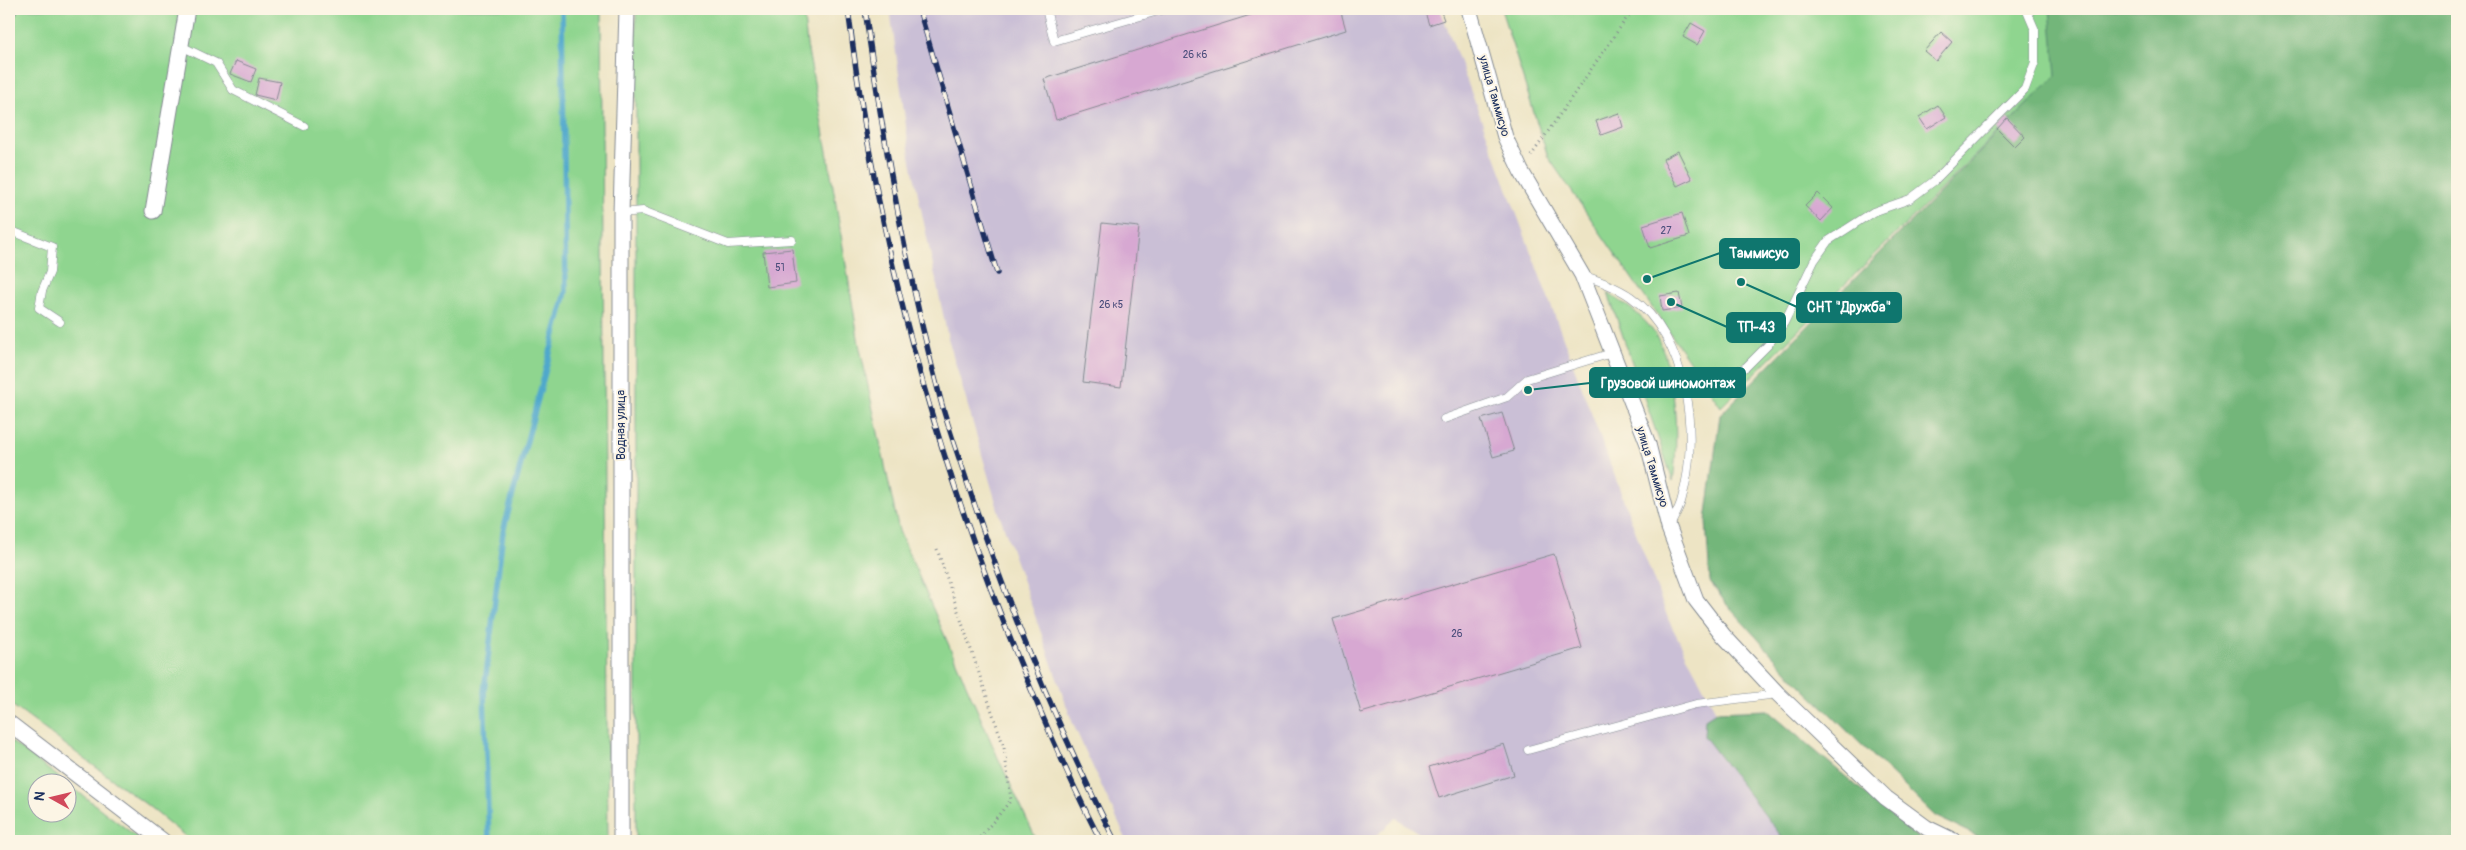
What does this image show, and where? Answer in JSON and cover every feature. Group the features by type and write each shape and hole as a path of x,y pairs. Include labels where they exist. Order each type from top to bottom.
{"street":[{"path":"153,212 187,9"},
{"name":"Водная улица","path":"621,841 621,213 627,9"},
{"name":"улица Таммисуо","path":"1469,9 1505,137 1521,171 1582,275 1648,444 1669,528 1696,600 1723,635 1778,694 1886,798 1927,828 1954,841"},
{"path":"9,723 163,841"}],"lane":[{"path":"1046,9 1054,41 1165,9"},
{"path":"1686,395 1746,367 1768,345 1784,323 1814,261 1828,241 1873,212 1910,199 1934,181 2025,89 2035,62 2035,30 2026,9"},
{"path":"181,46 216,63 233,90 304,126"},
{"path":"621,213 643,211 728,244 792,240"},
{"path":"9,230 52,247 50,272 42,291 39,308 60,322"},
{"path":"1582,275 1632,297 1656,321 1667,337 1686,395 1689,423 1688,472 1682,501 1669,528"},
{"path":"1444,419 1507,397 1527,379 1612,353"},
{"path":"1528,750 1696,704 1778,694"}],"path":[{"path":"1521,171 1634,9"},
{"path":"937,549 1004,747 1011,800 977,841"}],"shaded area":[{"path":"890,9 1440,9 1669,621 1716,712 1705,719 1785,841 1431,841 1396,818 1370,841 1127,841 1073,724 1000,516 948,338 910,156"}],"green space":[{"path":"9,9 601,9 608,841 191,841 147,805 9,703"},
{"path":"636,9 803,9 807,45 829,162 859,344 899,531 999,760 1037,841 636,841"},
{"path":"1501,9 2123,9 1721,407 1548,157"},
{"path":"2050,9 2457,9 2457,841 1985,840 1935,816 1796,681 1727,605 1710,581 1706,521 1720,415 2056,75"},
{"path":"1608,293 1646,322 1659,341 1666,359 1674,401 1676,445 1673,481"},
{"path":"1767,710 1924,841 1785,841 1704,736 1705,719 1716,712"},
{"path":"9,740 52,772 28,772 28,822 78,822 78,792 142,841 9,841"}],"building":[{"path":"1270,9 1340,9 1346,30 1056,120 1044,79"},
{"path":"1424,9 1440,9 1444,20 1429,25"},
{"path":"1691,23 1705,31 1697,45 1683,37"},
{"path":"1941,32 1952,42 1936,61 1924,51"},
{"path":"236,61 256,69 251,82 230,74"},
{"path":"259,78 280,82 276,100 255,95"},
{"path":"1938,105 1946,117 1927,129 1919,117"},
{"path":"1619,113 1623,127 1601,135 1596,121"},
{"path":"2007,118 2025,137 2015,147 1997,129"},
{"path":"1678,151 1692,179 1677,186 1663,159"},
{"path":"1818,193 1833,208 1821,221 1805,206"},
{"path":"1682,213 1689,236 1650,248 1643,225"},
{"path":"1102,223 1139,227 1121,387 1083,382"},
{"path":"792,249 796,283 767,287 763,252"},
{"path":"1679,293 1682,308 1662,311 1660,296"},
{"path":"1502,413 1514,451 1493,457 1481,419"},
{"path":"1554,554 1582,648 1361,713 1333,619"},
{"path":"1504,744 1514,775 1439,798 1429,767"}],"waterway":[{"path":"489,841 484,692 503,532 566,292 562,9"}],"railway":[{"path":"848,9 860,97 875,184 894,270 940,441 998,607 1031,689 1082,804 1101,841"},
{"path":"865,9 897,208 929,356 945,417 987,541 1037,672 1115,841"},
{"path":"919,9 997,273"}],"place":[{"name":"Таммисуо","path":"1647,279"},
{"name":"СНТ \"Дружба\"","path":"1741,282"},
{"name":"ТП-43","path":"1671,302"},
{"name":"Грузовой шиномонтаж","path":"1528,390"}]}
